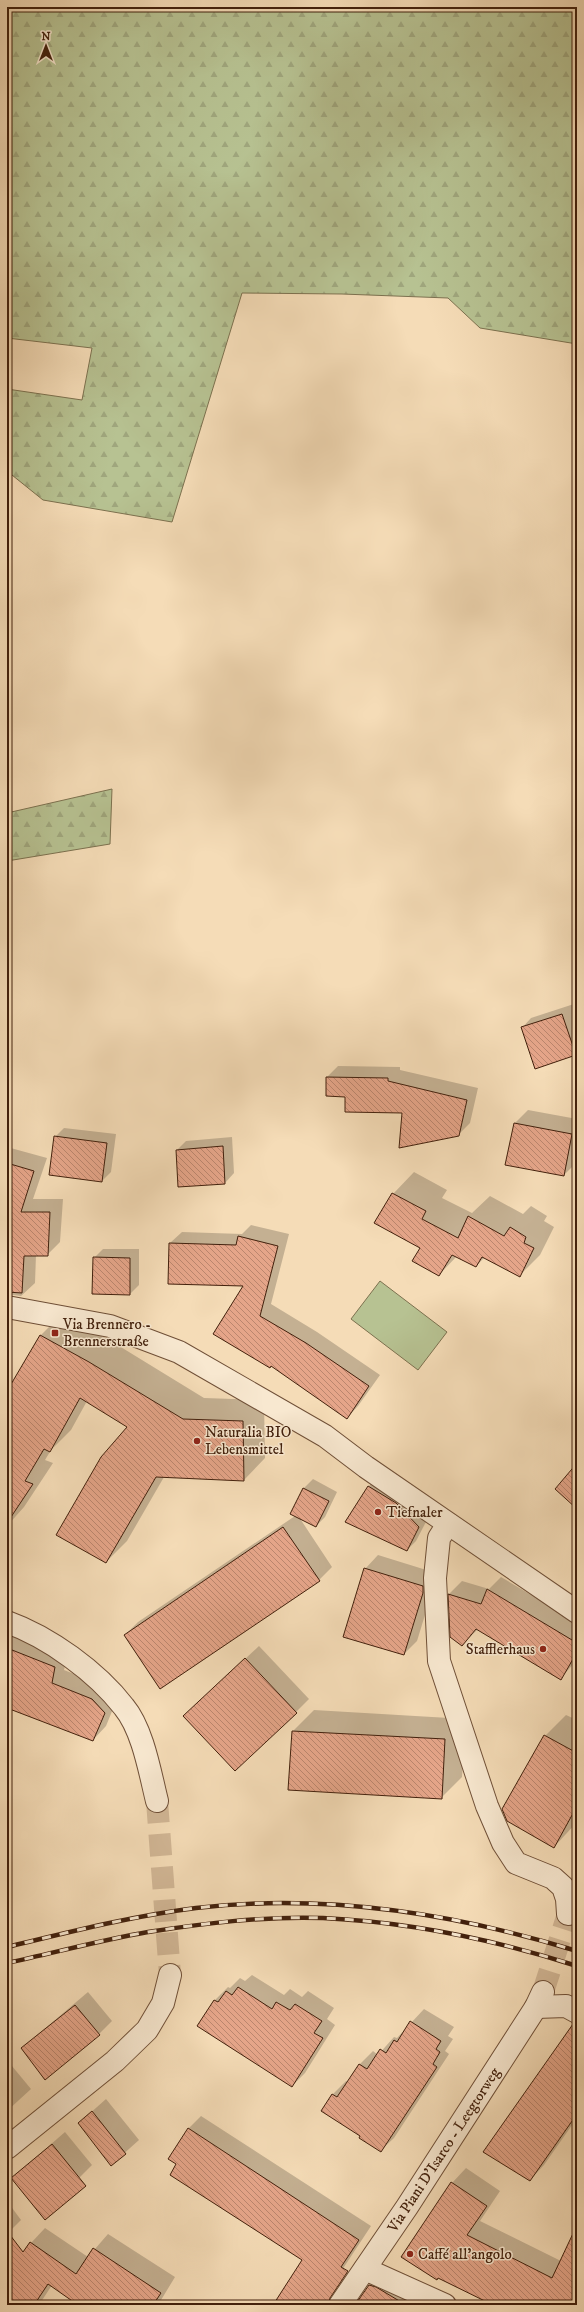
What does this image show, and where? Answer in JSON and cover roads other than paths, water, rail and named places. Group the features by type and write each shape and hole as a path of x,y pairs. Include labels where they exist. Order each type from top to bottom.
{"street":[{"path":"7,1307 110,1326 179,1352 325,1436 366,1467 577,1612"},
{"path":"448,1524 439,1538 435,1578 439,1661 487,1806 503,1843 516,1863 552,1878 563,1887 567,1899 568,1914"},
{"path":"7,1622 43,1638 66,1653 82,1665 125,1707 144,1747 157,1801"},
{"path":"7,2148 115,2061 147,2030 163,2003 170,1974"},
{"name":"Via Piani D'Isarco - Leegtorweg","path":"340,2305 407,2207 540,1999 566,2006 577,2012"},
{"path":"365,2269 445,2305"}],"tunnel":[{"path":"157,1801 170,1975"},
{"path":"543,1992 568,1914"}],"railway":[{"path":"7,1947 101,1925 172,1911 245,1904 293,1903 341,1905 436,1917 483,1926 577,1951"},
{"path":"7,1963 148,1932 257,1919 323,1918 355,1920 419,1928 452,1934 515,1948 577,1966"}],"place":[{"name":"Via Brennero - Brennerstraße","path":"55,1333"},
{"name":"Naturalia BIO Lebensmittel","path":"197,1441"},
{"name":"Tiefnaler","path":"378,1512"},
{"name":"Stafflerhaus","path":"543,1649"},
{"name":"Caffé all'angolo","path":"410,2254"}]}
